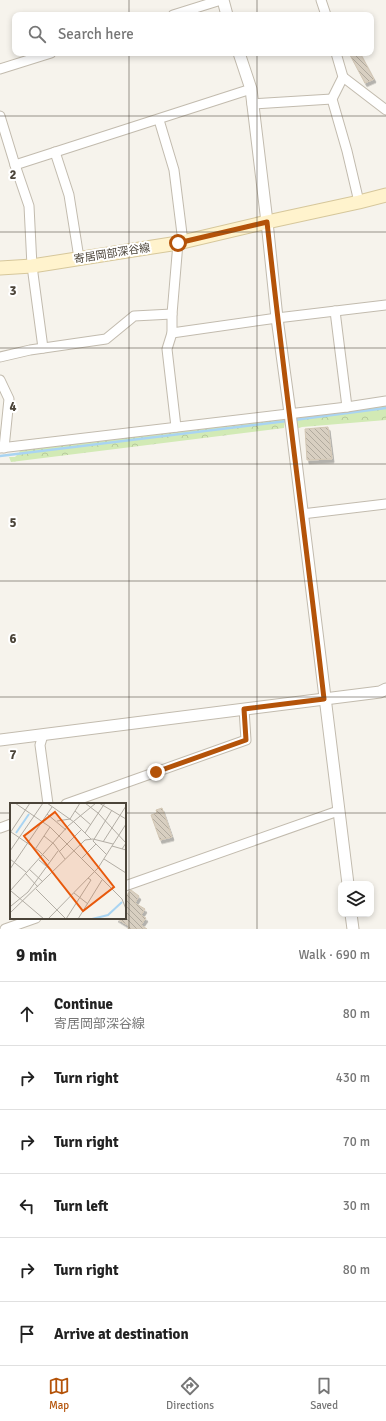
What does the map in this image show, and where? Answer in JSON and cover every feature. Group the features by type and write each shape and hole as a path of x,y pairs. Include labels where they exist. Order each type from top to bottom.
{"main road":[{"name":"寄居岡部深谷線","path":"0,268 32,266 180,242 386,195"}],"street":[{"path":"183,12 222,0 226,12"},
{"path":"321,0 325,12"},
{"path":"0,69 41,56"},
{"path":"240,56 251,89 277,318 348,881"},
{"path":"337,56 343,77 386,110"},
{"path":"343,77 332,99 347,151 359,202"},
{"path":"15,165 159,120 251,89"},
{"path":"252,104 332,99"},
{"path":"0,116 29,206 32,266 43,348"},
{"path":"159,120 174,170 180,242 172,314 172,333 167,349 176,427"},
{"path":"56,152 69,195 79,258"},
{"path":"172,333 277,318 386,305"},
{"path":"335,311 347,407"},
{"path":"0,357 43,348 106,339 134,316 172,314"},
{"path":"0,380 8,399 2,448 347,407 386,401"},
{"path":"302,514 386,504"},
{"path":"0,740 380,692 386,689"},
{"path":"69,803 246,740 244,709"},
{"path":"43,734 40,745 48,803"},
{"path":"126,886 338,811"},
{"path":"0,828 10,824"},
{"path":"351,917 353,929"},
{"path":"5,929 33,919"}],"green space":[{"path":"386,403 386,408 295,419 294,415"},
{"path":"386,408 386,420 302,427 296,429 295,419"},
{"path":"283,417 285,421 19,453 21,448"},
{"path":"285,421 284,428 11,462 9,457 15,457 19,453"}],"building":[{"path":"351,56 362,56 374,79 365,83"},
{"path":"328,427 332,459 307,460 305,429"},
{"path":"162,808 172,837 160,840 151,815 157,813 156,810"},
{"path":"131,890 139,896 135,903 145,909 141,915 146,918 141,925 147,929 128,929 129,926 118,919 126,919 126,896"}],"waterway":[{"path":"294,420 386,408"},
{"path":"0,456 287,421"}],"route":[{"path":"156,772 246,740 244,709 324,699 290,413 277,318 267,222 178,243"}]}
